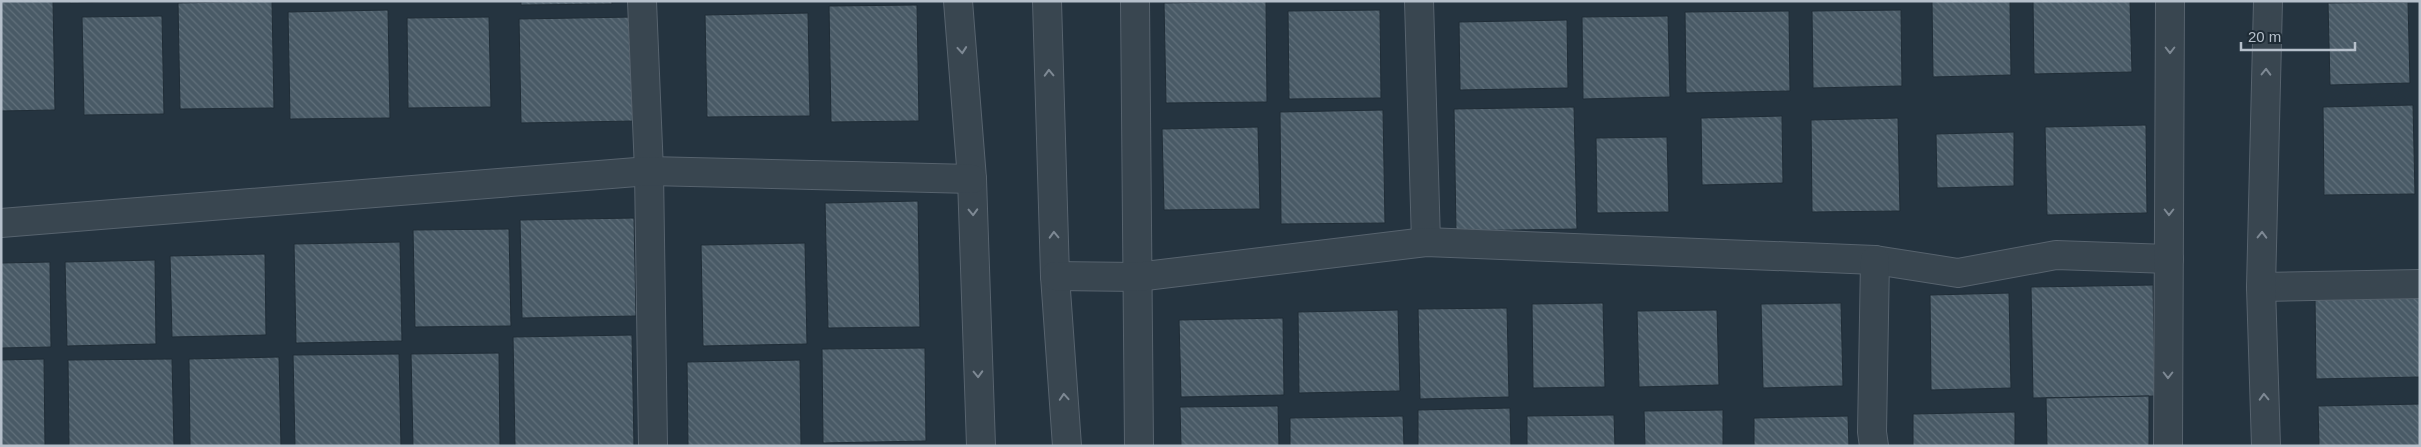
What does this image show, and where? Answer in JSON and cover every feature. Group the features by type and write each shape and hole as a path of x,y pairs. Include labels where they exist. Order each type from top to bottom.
{"street":[{"path":"642,1 649,171 653,446"},
{"path":"958,1 972,179 981,446"},
{"path":"1047,1 1055,276 1067,446"},
{"path":"1135,1 1139,446"},
{"path":"1419,1 1426,242"},
{"path":"2168,446 2170,1"},
{"path":"2266,446 2261,287 2268,1"},
{"path":"1,222 649,171 972,179"},
{"path":"1055,276 1137,277 1426,242 1875,260 1958,273 2056,255 2169,259"},
{"path":"1874,446 1872,432 1875,260"},
{"path":"2261,287 2420,284"}],"building":[{"path":"1,1 53,1 55,110 1,111"},
{"path":"70,1 161,1 70,3"},
{"path":"272,1 274,108 180,109 178,3"},
{"path":"521,1 612,1 612,4 521,5"},
{"path":"1266,1 1267,102 1166,103 1164,3"},
{"path":"1932,1 2010,1 2011,75 1933,77"},
{"path":"2033,1 2130,1 2132,72 2034,74"},
{"path":"2408,2 2410,83 2330,85 2328,3"},
{"path":"917,5 919,121 831,122 829,6"},
{"path":"388,10 390,118 290,119 288,12"},
{"path":"1380,10 1381,98 1289,99 1288,11"},
{"path":"1901,10 1902,86 1813,88 1812,11"},
{"path":"1789,11 1790,91 1686,93 1685,12"},
{"path":"808,13 810,116 707,117 705,15"},
{"path":"162,16 164,114 84,115 82,17"},
{"path":"1668,16 1670,97 1583,99 1582,17"},
{"path":"489,17 491,107 408,108 407,18"},
{"path":"633,17 635,121 521,123 519,19"},
{"path":"1567,20 1568,88 1460,90 1459,22"},
{"path":"2413,105 2415,194 2324,195 2323,107"},
{"path":"1574,107 1577,229 1456,231 1454,109"},
{"path":"1383,110 1385,223 1281,224 1280,112"},
{"path":"1782,116 1783,183 1702,185 1701,118"},
{"path":"1898,118 1900,211 1812,212 1811,120"},
{"path":"2146,125 2147,213 2047,215 2045,127"},
{"path":"1258,127 1260,209 1164,210 1162,129"},
{"path":"2014,132 2014,186 1937,188 1936,134"},
{"path":"1667,137 1669,212 1597,213 1596,138"},
{"path":"918,201 920,327 828,328 825,203"},
{"path":"634,218 636,316 522,318 520,220"},
{"path":"509,229 511,326 415,327 413,230"},
{"path":"400,242 402,341 296,343 294,244"},
{"path":"805,243 807,344 703,346 701,245"},
{"path":"265,254 266,335 172,337 170,256"},
{"path":"155,260 156,344 67,346 65,262"},
{"path":"50,262 51,347 1,348 1,263"},
{"path":"2153,285 2155,396 2033,398 2031,287"},
{"path":"2009,293 2011,388 1931,390 1930,295"},
{"path":"2420,296 2420,377 2316,379 2315,298"},
{"path":"1603,303 1605,387 1533,388 1532,304"},
{"path":"1841,303 1843,386 1763,388 1761,304"},
{"path":"1507,308 1509,397 1420,399 1418,309"},
{"path":"1398,310 1400,391 1299,393 1298,312"},
{"path":"1717,310 1719,385 1639,387 1637,311"},
{"path":"1283,318 1284,395 1181,397 1179,320"},
{"path":"632,335 634,446 515,446 513,337"},
{"path":"925,348 926,441 823,443 822,349"},
{"path":"499,353 500,446 413,446 411,354"},
{"path":"399,354 401,446 295,446 293,355"},
{"path":"279,357 281,446 190,446 189,359"},
{"path":"44,359 45,446 1,446 1,360"},
{"path":"172,359 174,446 69,446 68,360"},
{"path":"800,360 801,446 688,446 687,362"},
{"path":"2149,396 2149,446 2047,446 2046,398"},
{"path":"2420,404 2420,446 2319,446 2318,406"},
{"path":"1278,406 1279,446 1181,446 1180,407"},
{"path":"1510,408 1511,446 1418,446 1418,410"},
{"path":"1723,410 1723,446 1645,446 1644,411"},
{"path":"2015,412 2015,446 1913,446 1913,414"},
{"path":"1614,415 1615,446 1527,446 1527,416"},
{"path":"1403,416 1404,446 1290,446 1290,418"},
{"path":"1848,416 1849,446 1754,446 1754,418"}]}
